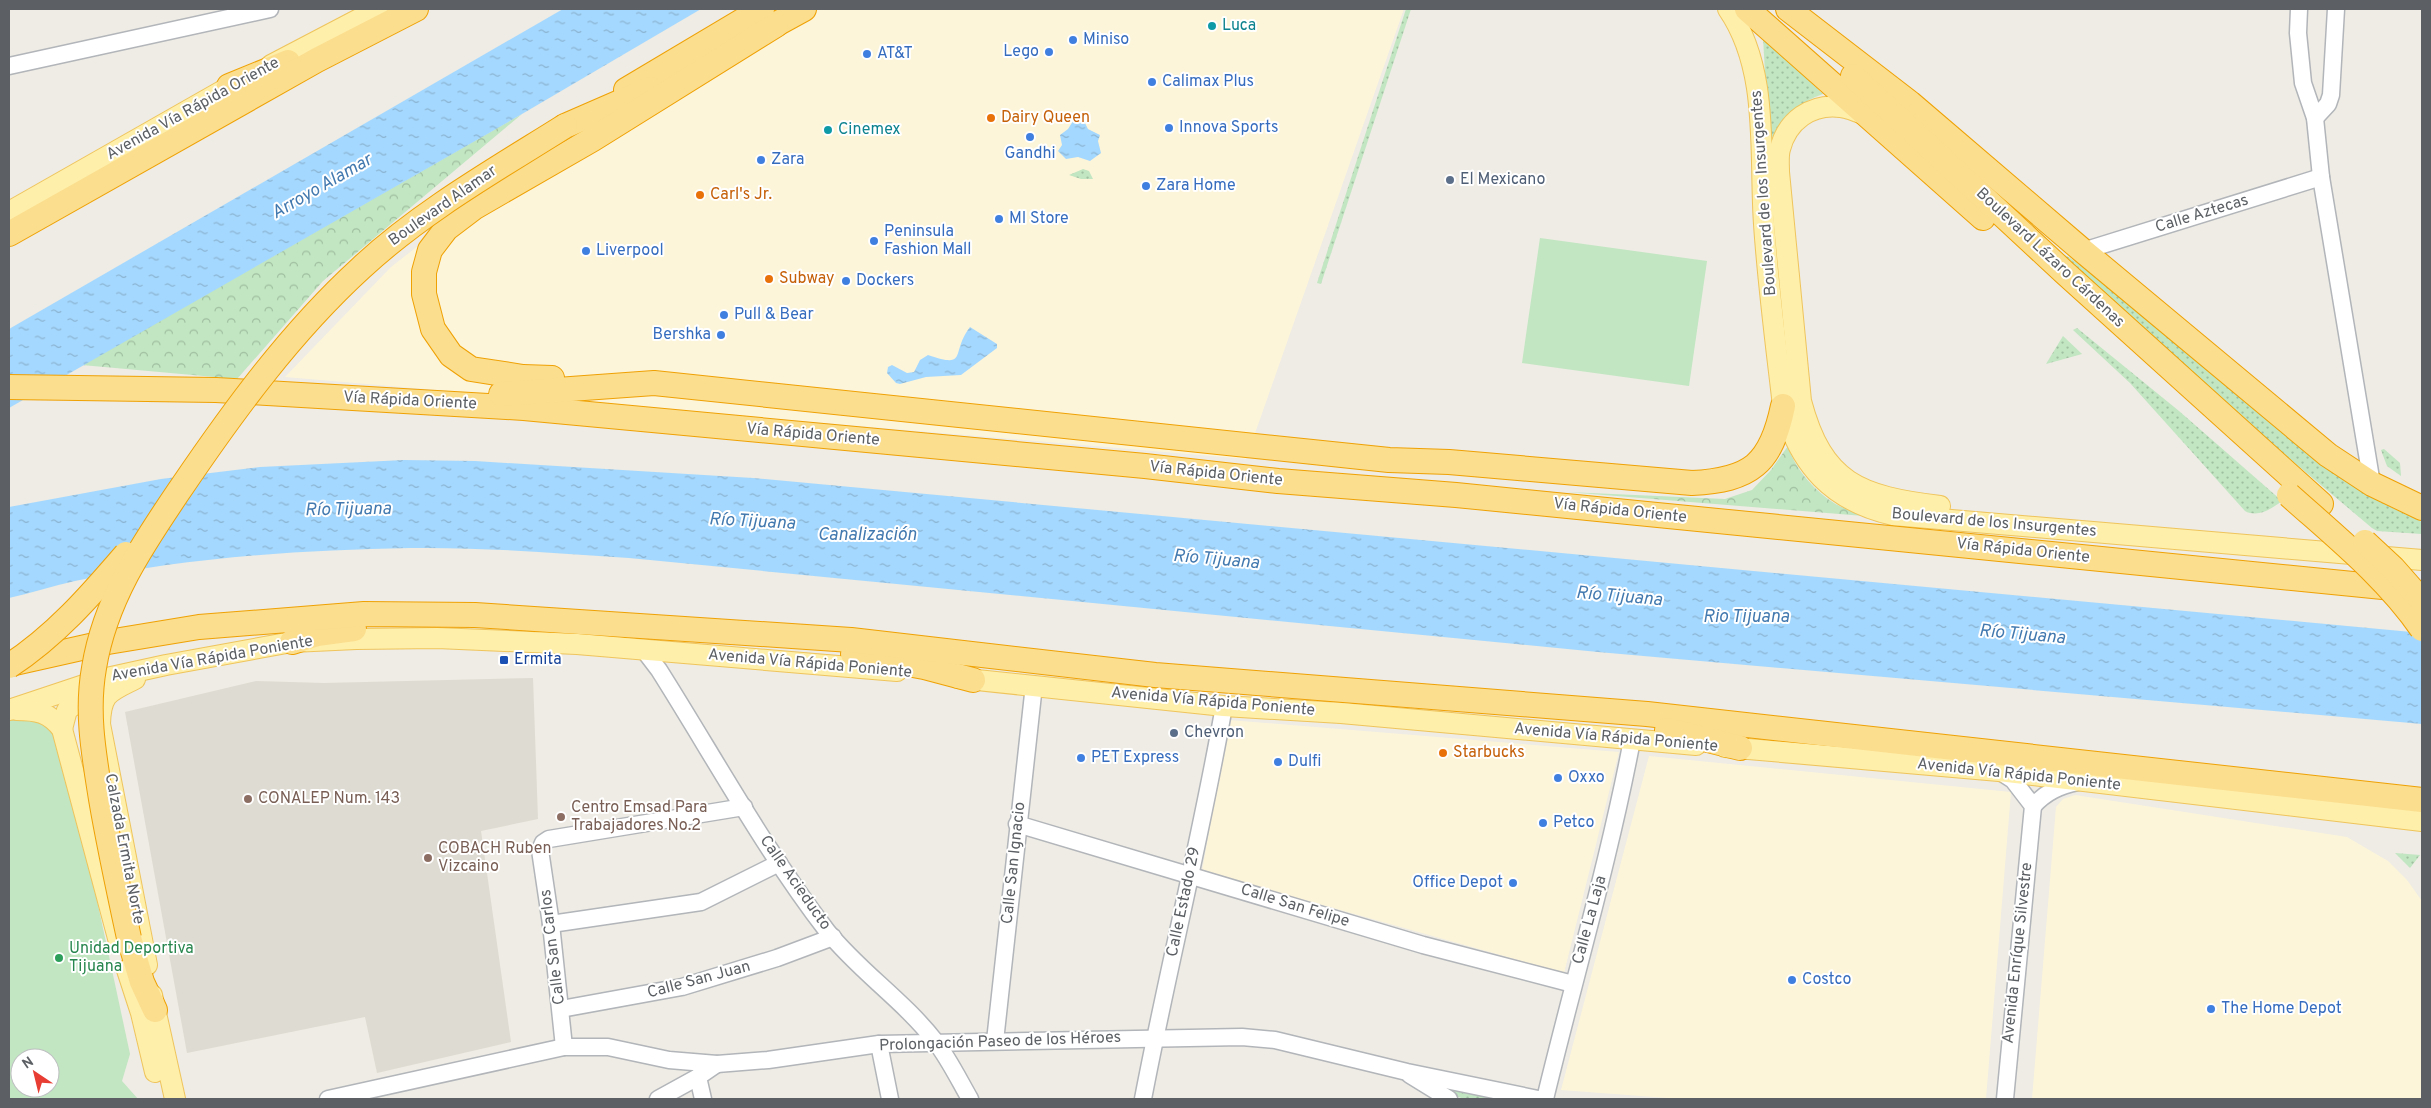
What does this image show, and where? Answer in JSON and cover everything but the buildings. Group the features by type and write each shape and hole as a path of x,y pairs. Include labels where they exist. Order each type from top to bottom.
{"highway":[{"path":"229,86 401,9"},
{"path":"9,234 380,17 416,9"},
{"path":"804,9 769,17 593,139 475,207 446,229 430,250 424,272 424,294 433,329 451,355 471,369 523,377 654,383 1389,460 1449,462 1692,484 1721,482 1752,467 1765,455 1778,430 1783,406"},
{"name":"Boulevard Lázaro Cárdenas","path":"1747,9 1863,114 2001,234 2378,576 2411,613 2422,629"},
{"name":"Boulevard Lázaro Cárdenas","path":"1783,9 2065,273 2393,568 2422,602"},
{"path":"1788,9 1910,103 2083,251 2328,455 2372,484 2422,508"},
{"name":"Boulevard Alamar","path":"188,478 288,344 326,301 362,267 422,218 565,126 769,17"},
{"path":"425,401 654,383"},
{"name":"Vía Rápida Oriente","path":"9,387 216,390 534,409 1145,466 1278,481 1573,506 2422,591"},
{"path":"1389,460 1573,506"},
{"path":"9,665 26,655 68,619 188,478"},
{"path":"155,1010 142,982 129,938 112,864 92,750 90,715 93,670 101,636 121,584 139,551 188,478"},
{"name":"Avenida Vía Rápida Poniente","path":"9,665 108,642 199,627 355,615 418,613 475,615 880,643 1155,675 1657,715 2422,800"},
{"path":"292,642 317,634 446,622 475,615"},
{"path":"754,633 924,667 973,680"},
{"path":"1535,706 1661,729 1740,748"}],"main road":[{"name":"Boulevard de los Insurgentes","path":"1728,9 1746,41 1755,77 1764,225 1783,406 1790,430 1806,460 1836,491 1852,502 1872,510 1893,515 2422,560"},
{"name":"Avenida Vía Rápida Oriente","path":"9,212 229,86"},
{"name":"Boulevard de los Insurgentes","path":"1863,114 1840,107 1818,108 1801,115 1788,128 1779,150 1779,172 1801,401 1806,422 1820,454 1834,470 1859,486 1900,501 1966,509 2422,548"},
{"path":"1764,225 1785,229"},
{"name":"Avenida Vía Rápida Poniente","path":"9,710 102,679 166,665 292,642 437,638 643,649 1034,685 1224,706 1341,713 1999,771 2422,821"},
{"name":"Calzada Ermita Norte","path":"166,665 110,692 101,706 100,724 155,1010 175,1099"},
{"path":"62,729 67,710 79,701 86,703 100,724"},
{"path":"9,710 34,710 45,713 54,719 62,729"},
{"name":"Calzada Ermita Norte","path":"62,729 126,969 140,1012 161,1099"}],"street":[{"path":"9,66 252,11 270,9"},
{"path":"2299,9 2298,33 2303,83 2315,118 2321,177 2372,484"},
{"path":"2315,118 2328,104 2331,95 2336,9"},
{"name":"Calle Aztecas","path":"2083,251 2321,177"},
{"name":"Calle Acieducto","path":"643,649 659,670 779,863 833,937 936,1042 970,1099"},
{"name":"Calle San Ignacio","path":"995,1041 1017,824 1034,685"},
{"name":"Calle Estado 29","path":"1143,1099 1189,874 1210,787 1224,706"},
{"name":"Calle La Laja","path":"1545,1099 1573,984 1611,844 1632,740"},
{"path":"1999,771 2017,785 2033,806 2060,786 2082,781"},
{"name":"Avenida Enríque Silvestre","path":"2005,1099 2033,806"},
{"name":"Calle San Carlos","path":"564,1047 551,924 540,850 546,841 744,807"},
{"name":"Calle San Felipe","path":"1017,824 1189,874 1423,946 1573,984"},
{"path":"551,924 701,902 779,863"},
{"name":"Calle San Juan","path":"561,1009 682,987 777,958 833,937"},
{"name":"Prolongación Paseo de los Héroes","path":"328,1099 564,1047 588,1045 608,1047 669,1060 717,1064 768,1060 879,1044 1155,1038 1262,1038 1406,1072 1538,1099"},
{"path":"879,1044 890,1099"},
{"path":"658,1099 717,1064"},
{"name":"Prolongación Paseo de los Héroes","path":"1406,1072 1431,1090 1449,1099"},
{"path":"698,1077 703,1099"}],"shaded area":[{"name":"Peninsula Fashion Mall","path":"803,9 1404,9 1246,459 285,377 391,267 459,214"},
{"path":"533,678 538,819 481,831 511,1042 377,1073 365,1017 187,1053 125,712 256,681 324,683"},
{"path":"1229,720 1619,752 1564,973 1202,871"},
{"path":"1649,756 2011,792 1986,1099 1681,1099 1561,1090"},
{"path":"2075,795 2347,837 2388,861 2407,880 2422,901 2422,1099 2032,1099 2056,807 2063,799"}],"green space":[{"path":"1406,9 1411,9 1321,284 1317,283"},
{"path":"1763,37 1823,94 1805,102 1791,113 1779,126 1769,143"},
{"path":"522,114 323,281 237,379 82,365"},
{"path":"1083,169 1089,171 1093,179 1081,179 1069,175"},
{"path":"1540,238 1707,261 1689,386 1522,363"},
{"path":"2056,250 2113,290 2342,479 2380,502 2422,522 2422,534 2377,531 2372,528 2119,315"},
{"path":"2077,328 2179,411 2282,501 2269,510 2260,513 2255,514 2245,511 2130,383 2073,330"},
{"path":"2063,336 2082,354 2046,364"},
{"path":"1788,446 1799,469 1824,496 1843,508 1864,516 1567,492 1725,499 1752,490 1771,470"},
{"path":"2384,449 2400,463 2401,476 2387,466 2381,450"},
{"name":"Unidad Deportiva Tijuana","path":"11,714 60,728 130,1054 122,1081 138,1099 9,1099 9,715"},
{"path":"2395,853 2420,855 2410,868"},
{"path":"1441,1083 1518,1099 1464,1099 1440,1090"}],"water":[{"name":"Arroyo Alamar","path":"563,9 701,9 522,114 9,408 9,329"},
{"path":"1075,118 1083,119 1088,129 1100,135 1098,141 1101,153 1090,161 1078,157 1066,159 1058,151 1062,145 1060,135 1068,129"},
{"path":"970,327 997,344 997,348 961,375 926,377 900,384 896,383 887,373 888,367 892,365 907,373 914,372 920,360 928,355 941,359 954,359"},
{"name":"Rio Tijuana","path":"404,460 475,461 753,478 2422,633 2422,724 1598,652 629,558 465,548 410,548 284,553 199,561 116,573 75,581 9,598 9,507 161,479 260,467"}],"place":[{"name":"Luca","path":"1212,26"},
{"name":"Miniso","path":"1073,40"},
{"name":"Lego","path":"1049,52"},
{"name":"AT&T","path":"867,54"},
{"name":"Calimax Plus","path":"1152,82"},
{"name":"Dairy Queen","path":"991,118"},
{"name":"Innova Sports","path":"1169,128"},
{"name":"Cinemex","path":"828,130"},
{"name":"Gandhi","path":"1030,137"},
{"name":"Zara","path":"761,160"},
{"name":"El Mexicano","path":"1450,180"},
{"name":"Zara Home","path":"1146,186"},
{"name":"Carl's Jr.","path":"700,195"},
{"name":"MI Store","path":"999,219"},
{"name":"Peninsula Fashion Mall","path":"874,241"},
{"name":"Liverpool","path":"586,251"},
{"name":"Subway","path":"769,279"},
{"name":"Dockers","path":"846,281"},
{"name":"Pull & Bear","path":"724,315"},
{"name":"Bershka","path":"721,335"},
{"name":"Ermita","path":"504,660"},
{"name":"Chevron","path":"1174,733"},
{"name":"Starbucks","path":"1443,753"},
{"name":"PET Express","path":"1081,758"},
{"name":"Dulfi","path":"1278,762"},
{"name":"Oxxo","path":"1558,778"},
{"name":"CONALEP Num. 143","path":"248,799"},
{"name":"Centro Emsad Para Trabajadores No.2","path":"561,817"},
{"name":"Petco","path":"1543,823"},
{"name":"COBACH Ruben Vizcaino","path":"428,858"},
{"name":"Office Depot","path":"1513,883"},
{"name":"Unidad Deportiva Tijuana","path":"59,958"},
{"name":"Costco","path":"1792,980"},
{"name":"The Home Depot","path":"2211,1009"}],"water label":[{"name":"Río Tijuana","path":"348,510"},
{"name":"Río Tijuana","path":"752,522"},
{"name":"Canalización","path":"867,535"},
{"name":"Río Tijuana","path":"1216,560"},
{"name":"Río Tijuana","path":"1619,597"},
{"name":"Río Tijuana","path":"2022,635"}]}
